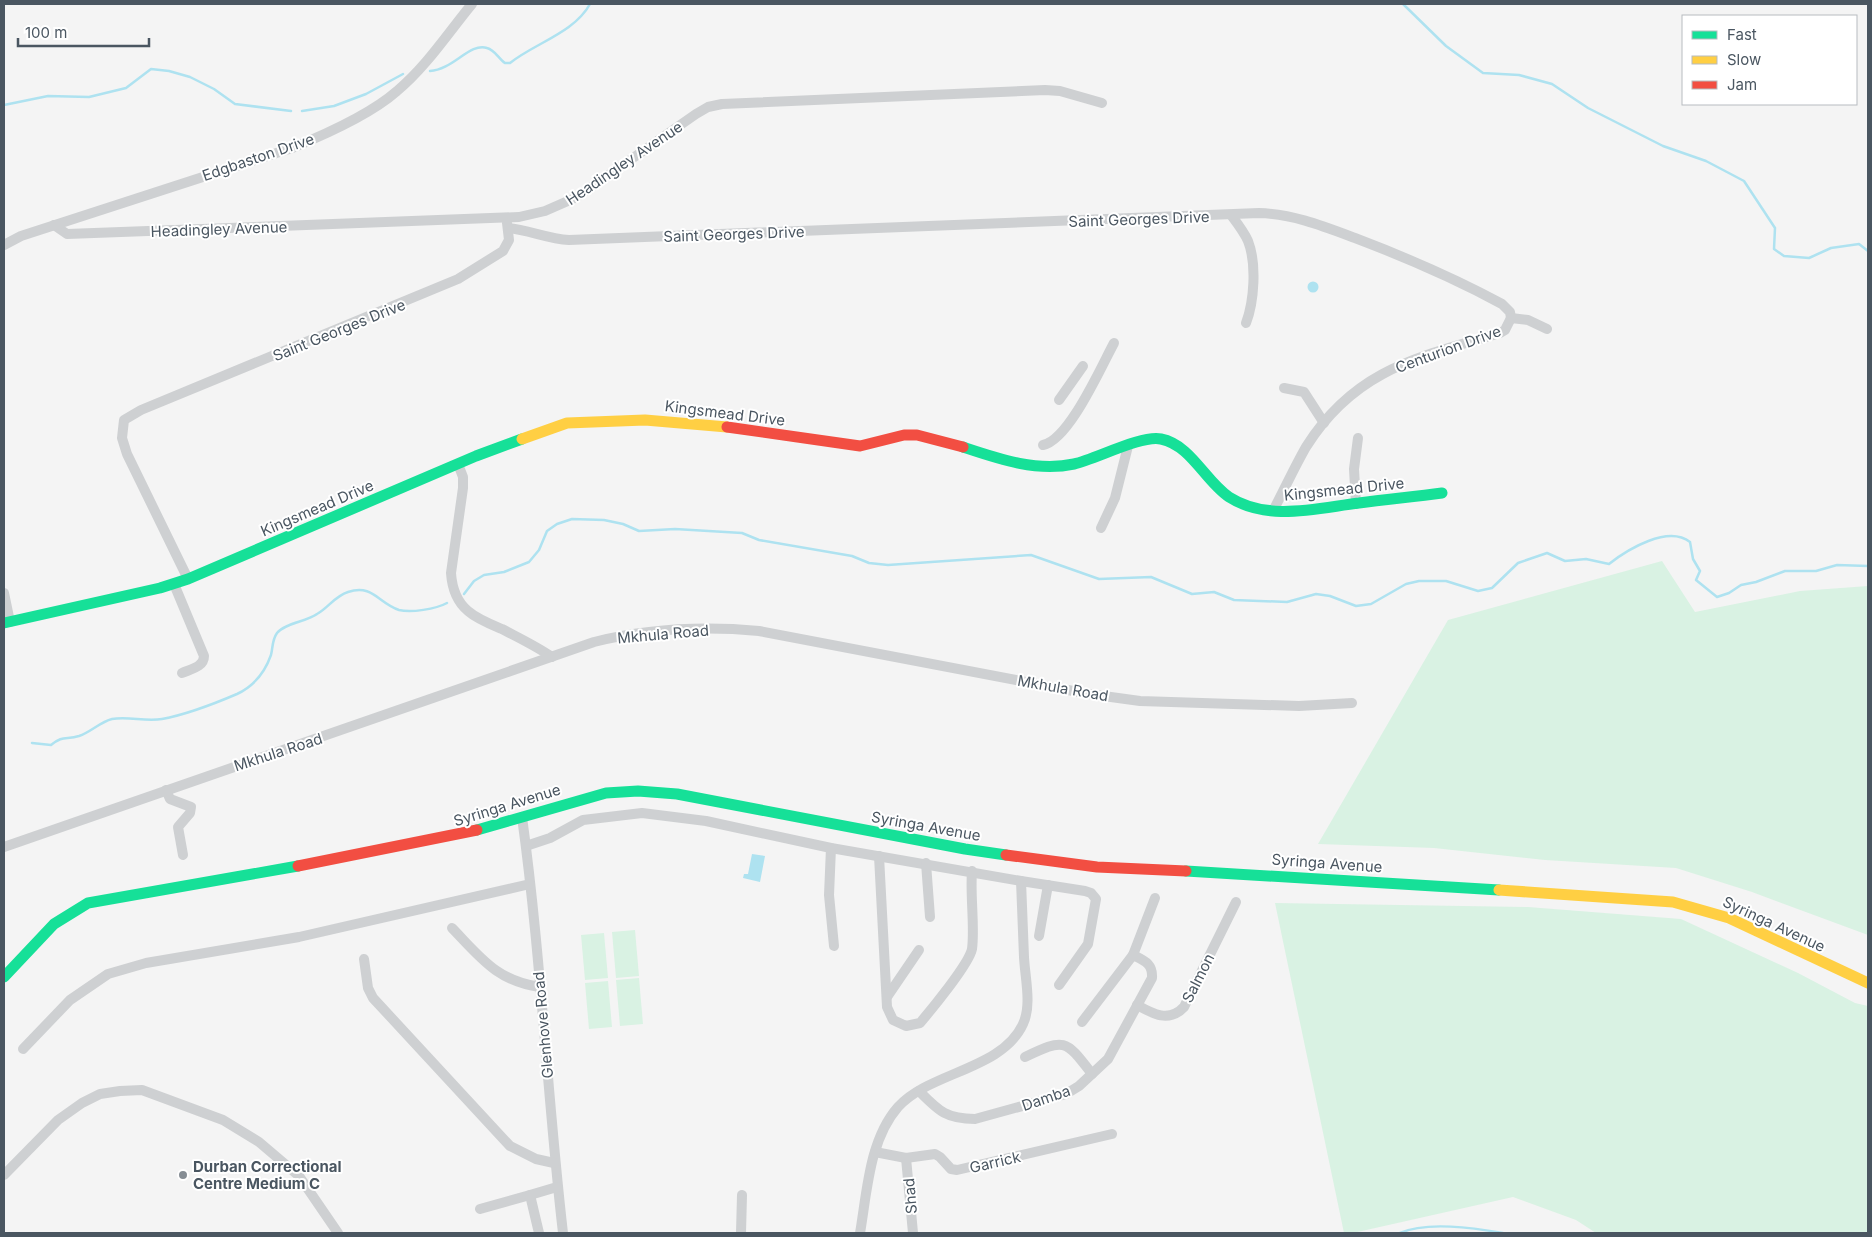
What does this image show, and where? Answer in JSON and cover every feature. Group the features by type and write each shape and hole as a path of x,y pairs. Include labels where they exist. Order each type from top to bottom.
{"street":[{"name":"Edgbaston Drive","path":"4,245 21,236 292,148 316,138 395,93 411,78 472,4"},
{"name":"Headingley Avenue","path":"54,225 67,234 506,217 545,211 577,197 696,114 708,107 722,104 1045,90 1060,91 1102,103"},
{"name":"Saint Georges Drive","path":"188,579 127,454 122,438 124,420 141,410 451,283 503,251 509,240 508,228 569,240 1281,214 1330,229 1410,259 1463,283 1502,304 1510,312 1512,318"},
{"path":"1231,215 1248,242 1250,253 1254,293 1246,323"},
{"path":"506,217 508,228"},
{"path":"1512,318 1528,320 1548,329"},
{"name":"Centurion Drive","path":"1273,511 1306,448 1324,423 1354,392 1378,375 1410,360 1500,333 1508,326 1512,318"},
{"path":"1043,444 1057,438 1071,421 1114,343"},
{"path":"1059,400 1083,366"},
{"path":"1284,388 1304,392 1324,423"},
{"name":"Kingsmead Drive","path":"7,623 174,584 509,442 567,423 600,420 695,423 860,446 897,437 916,435 998,460 1050,467 1076,463 1150,439 1168,440 1182,450 1214,485 1231,498 1251,506 1273,511 1302,511 1442,493"},
{"path":"1356,504 1354,469 1358,438"},
{"path":"1101,528 1115,498 1128,446"},
{"path":"458,464 462,470 463,488 451,573 452,585 456,595 462,605 475,616 536,646 552,657"},
{"path":"1285,488 1286,504 1302,511"},
{"name":"Centurion Drive","path":"1251,506 1268,504 1285,488"},
{"path":"174,584 204,656 203,662 199,666 182,673"},
{"path":"4,594 7,623"},
{"name":"Mkhula Road","path":"4,847 552,657 622,635 682,630 749,630 1089,694 1140,701 1300,706 1352,703"},
{"path":"166,790 170,799 190,807 190,813 178,827 183,854"},
{"name":"Syringa Avenue","path":"4,976 54,924 88,903 377,852 462,835 554,806 606,793 653,792 718,801 965,849 1096,867 1259,874 1652,899 1693,906 1729,918 1868,983"},
{"path":"526,846 550,838 583,820 642,813 706,822 831,848 1091,893 1096,899 1088,944 1059,985"},
{"name":"Glenhove Road","path":"522,817 540,987 554,1163 563,1233"},
{"path":"831,848 829,895 834,946"},
{"path":"880,856 888,1012 893,1020 906,1026 920,1023 969,957 972,937 970,892 972,871"},
{"path":"926,864 930,917"},
{"path":"860,1233 875,1152 895,1110 919,1092 1003,1048 1016,1036 1023,1024 1028,1003 1021,881"},
{"path":"23,1050 70,1000 108,974 146,963 299,938 530,884"},
{"path":"1039,936 1048,885"},
{"path":"1082,1022 1133,955 1155,898"},
{"name":"Salmon","path":"1137,1005 1158,1015 1167,1016 1173,1016 1184,1007 1236,902"},
{"path":"452,928 495,972 516,982 540,987"},
{"path":"887,997 919,950"},
{"name":"Damba","path":"919,1092 939,1111 947,1116 959,1119 975,1119 1066,1094 1108,1059 1152,978 1153,970 1146,962 1133,955"},
{"path":"364,960 368,988 386,1014 510,1146 536,1159 554,1163"},
{"path":"1025,1057 1051,1045 1066,1045 1074,1051 1092,1074"},
{"path":"4,1175 58,1120 82,1103 100,1094 142,1090 223,1120 259,1142 299,1176 338,1233"},
{"name":"Garrick","path":"875,1152 906,1158 935,1154 951,1169 957,1170 1112,1134"},
{"name":"Shad","path":"906,1158 913,1233"},
{"path":"480,1209 557,1187"},
{"path":"530,1195 539,1233"},
{"path":"741,1233 742,1195"}],"green space":[{"path":"1662,561 1695,612 1800,591 1868,586 1868,935 1752,892 1676,868 1545,860 1434,848 1318,844 1448,620"},
{"path":"1275,903 1528,907 1681,919 1798,973 1855,1003 1868,1006 1868,1233 1596,1233 1576,1220 1513,1197 1353,1233 1344,1233"},
{"path":"635,930 639,976 616,978 612,932"},
{"path":"604,933 608,978 585,980 581,935"},
{"path":"639,978 643,1024 620,1026 616,980"},
{"path":"608,981 612,1027 589,1029 585,983"}],"water":[{"path":"1311,282 1315,282 1318,287 1317,291 1311,292 1308,289 1308,285"},
{"path":"752,854 765,856 760,882 743,878 744,874 748,874"}],"waterway":[{"path":"430,71 446,66 468,52 481,47 490,49 505,63 510,63 574,23 590,4"},
{"path":"1403,4 1446,46 1483,73 1519,75 1552,84 1588,108 1663,146 1706,161 1744,181 1775,228 1774,249 1784,256 1809,258 1831,248 1859,244 1868,251"},
{"path":"4,105 48,96 89,97 126,88 151,69 169,71 190,77 214,89 235,104 291,111"},
{"path":"302,111 334,106 366,94 403,74"},
{"path":"464,594 474,581 484,575 504,572 529,562 539,550 547,531 557,524 572,519 604,520 623,524 639,531 675,529 742,533 759,540 852,556 869,563 888,565 1031,555 1099,579 1151,577 1192,594 1214,592 1234,600 1287,602 1316,594 1330,596 1356,606 1371,604 1406,584 1419,581 1446,581 1478,591 1492,588 1518,563 1547,553 1565,561 1586,559 1609,564 1648,541 1671,536 1681,537 1690,542 1693,559 1700,571 1696,580 1717,597 1729,593 1741,585 1756,582 1785,571 1816,571 1837,565 1868,566"},
{"path":"32,743 51,745 62,739 83,734 112,719 156,720 171,717 237,694 254,683 266,667 277,633 290,625 312,617 339,596 348,592 357,590 370,592 392,607 404,611 423,610 447,603"},
{"path":"1400,1233 1411,1229 1437,1226 1503,1233"}],"traffic: fast":[{"path":"4,623 160,588 188,579 476,456 522,439"},
{"path":"963,447 1018,463 1060,466 1074,464 1142,441 1161,439 1181,448 1212,482 1229,497 1244,505 1276,511 1310,510 1442,493"},
{"path":"477,830 606,793 638,791 677,794 965,849 1006,855"},
{"path":"4,977 54,924 88,903 298,866"},
{"path":"1186,871 1499,890"}],"traffic: slow":[{"path":"522,439 567,423 645,420 727,427"},
{"path":"1499,890 1673,902 1729,918 1868,983"}],"traffic: jam":[{"path":"727,427 860,446 904,435 917,435 963,447"},
{"path":"298,866 477,830"},
{"path":"1006,855 1097,867 1186,871"}],"place":[{"name":"Durban Correctional Centre Medium C","path":"183,1175"}]}
